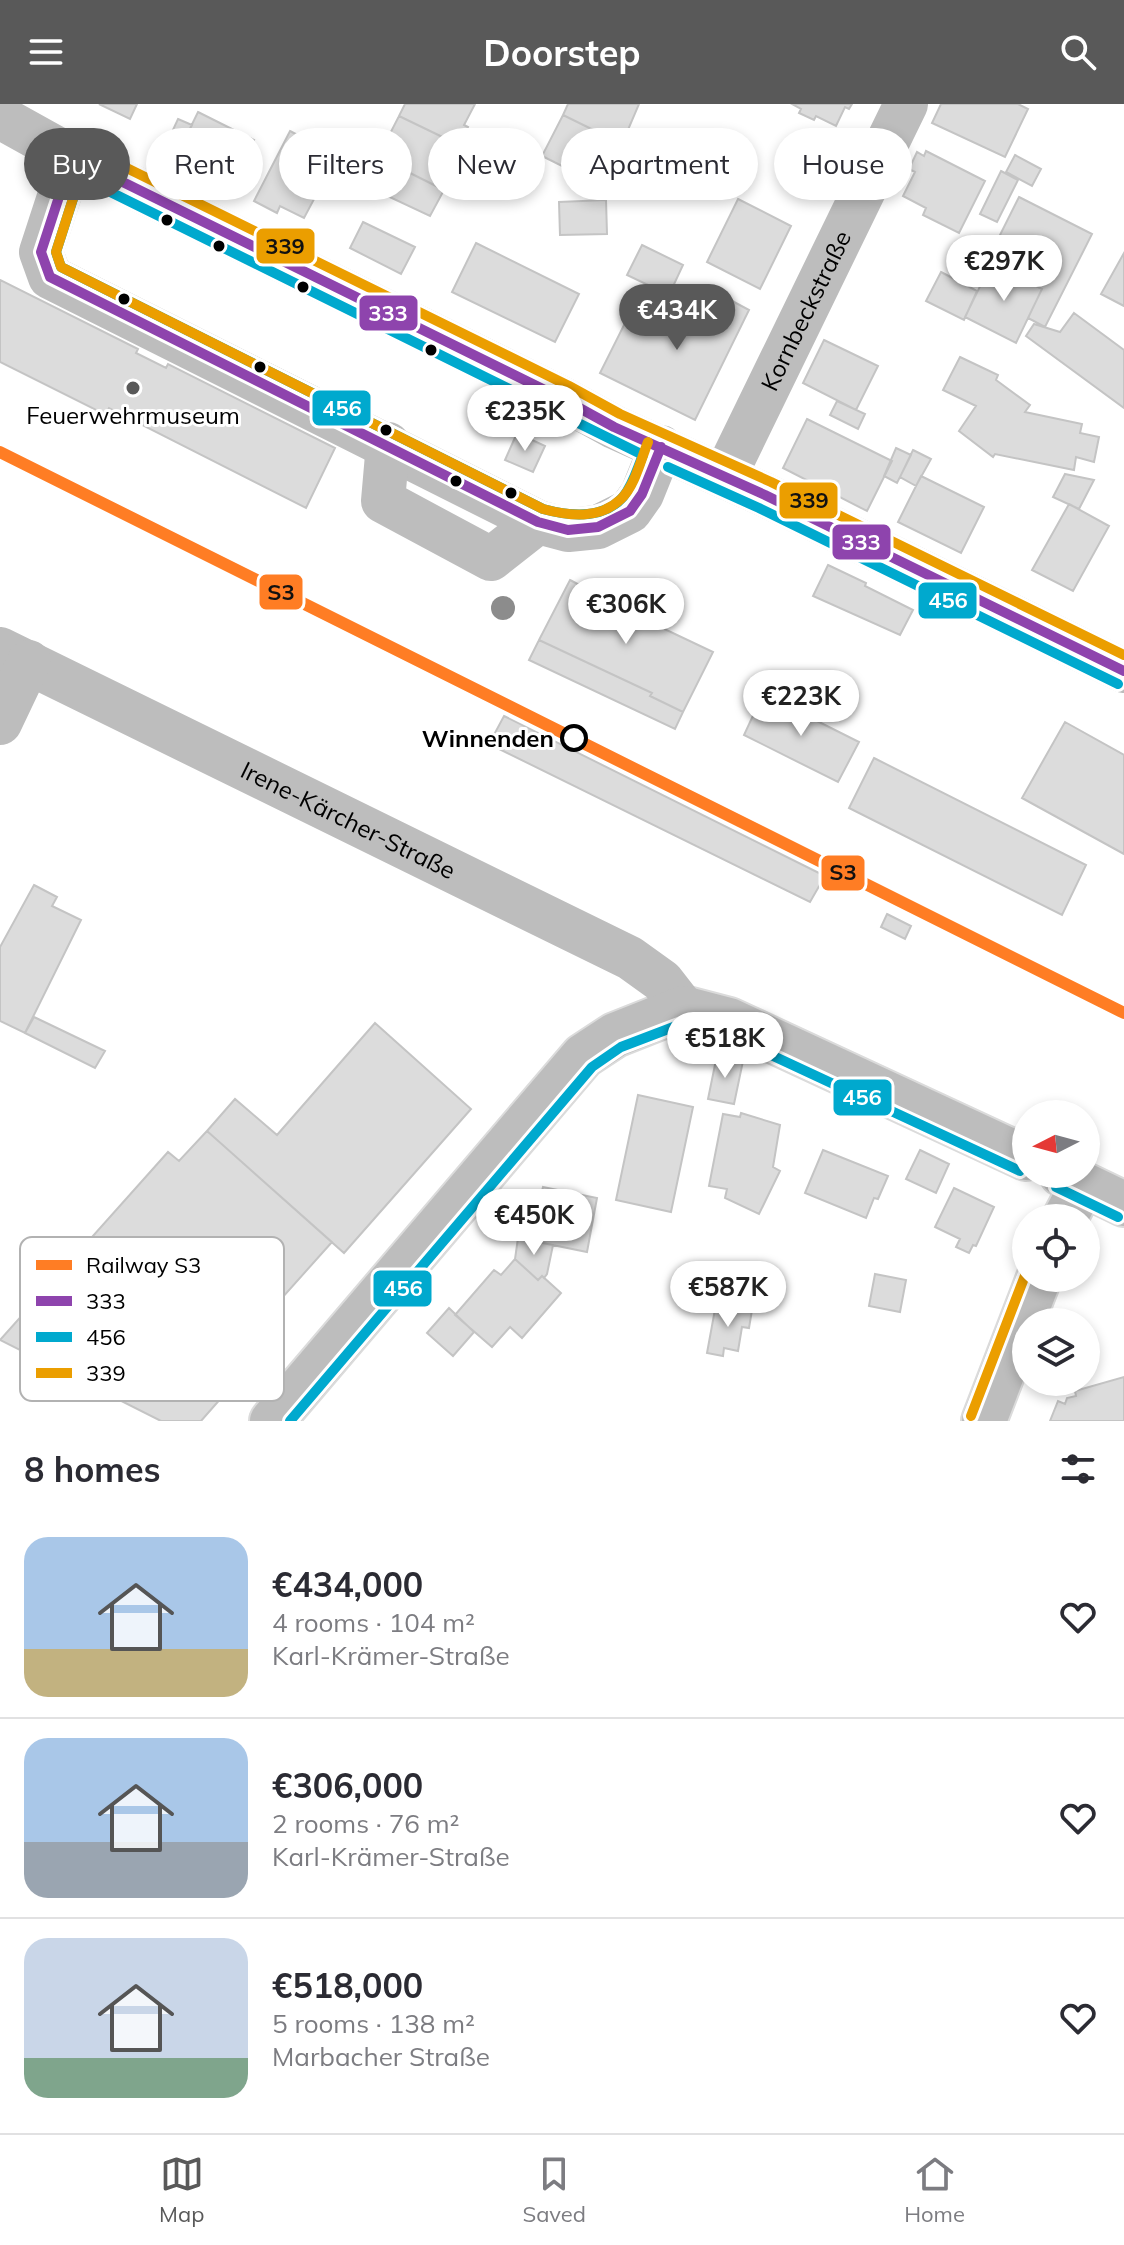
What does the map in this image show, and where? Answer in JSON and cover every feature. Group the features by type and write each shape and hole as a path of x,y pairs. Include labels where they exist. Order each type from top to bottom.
{"street":[{"name":"Kornbeckstraße","path":"725,476 906,104"},
{"path":"0,117 24,130"},
{"path":"130,186 614,427 725,476 953,589 1118,656"},
{"path":"58,200 41,252 50,277 388,444 538,522 568,530 598,527 630,511 642,494 661,447"},
{"path":"0,723 14,656"},
{"name":"Irene-Kärcher-Straße","path":"14,656 630,958 662,981 683,1008"},
{"path":"272,1421 583,1056 615,1035 683,1008 729,1020 1012,1151"},
{"path":"1070,1192 1124,1204"},
{"path":"984,1421 1034,1292"}],"building":[{"path":"99,104 137,104 130,119"},
{"path":"405,104 475,104 464,125 468,128 428,130 399,116"},
{"path":"568,104 639,104 629,128 589,128 563,115"},
{"path":"792,104 852,104 849,109 845,107 836,126 816,116 814,120 799,113 801,109"},
{"path":"941,104 1018,104 1028,109 1005,157 932,123"},
{"path":"198,112 230,128 190,128"},
{"path":"563,115 589,128 561,128 561,166 545,158 545,150"},
{"path":"399,116 428,130 428,182 412,174 412,128 393,128"},
{"path":"178,119 192,125 190,128 174,128"},
{"path":"926,151 985,181 959,233 923,215 926,208 911,200 915,172 912,170 912,163 917,152 924,156"},
{"path":"279,152 279,200 314,200 304,218 280,206 277,213 254,201 263,200 263,184"},
{"path":"1015,155 1041,169 1032,186 1006,172"},
{"path":"1001,171 1018,180 997,222 980,214"},
{"path":"412,174 428,182 428,200 439,200 430,216 396,200 412,200"},
{"path":"1019,197 1092,234 1045,327 1028,318 1042,289 991,264 989,267 985,265"},
{"path":"606,200 607,234 560,235 559,202"},
{"path":"738,200 791,226 760,289 707,262"},
{"path":"363,222 415,247 401,274 350,248"},
{"path":"476,243 579,294 555,342 452,292"},
{"path":"642,245 683,265 669,295 627,275"},
{"path":"1124,253 1124,306 1101,294"},
{"path":"991,264 1042,289 1016,343 965,317"},
{"path":"941,272 977,291 964,320 926,301"},
{"name":"Feuerwehrmuseum","path":"0,280 138,349 136,353 166,368 168,364 335,448 306,508 109,408 106,415 0,362"},
{"path":"710,289 749,310 695,420 600,373 630,313 671,334 676,324 670,321 684,292 704,301"},
{"path":"1074,313 1124,350 1124,408 1026,336 1034,324 1060,332"},
{"path":"824,340 878,366 856,410 803,383"},
{"path":"960,357 998,375 996,380 1030,405 1025,412 1082,424 1080,433 1099,437 1094,462 1076,457 1074,470 995,454 993,457 959,431 976,406 943,390"},
{"path":"837,401 865,414 858,429 830,415"},
{"path":"807,419 892,461 867,511 783,468"},
{"path":"517,433 545,446 533,472 505,460"},
{"path":"896,448 911,455 897,483 884,476"},
{"path":"913,450 931,459 916,486 900,477"},
{"path":"1065,474 1094,480 1079,509 1053,497"},
{"path":"921,476 984,507 961,553 898,522"},
{"path":"1069,504 1109,526 1073,591 1032,570"},
{"path":"828,565 913,610 900,635 813,596"},
{"path":"570,580 601,599 713,652 683,712 650,696 652,693 539,640"},
{"path":"539,640 652,693 650,696 683,712 675,729 529,660"},
{"path":"763,694 859,742 838,782 744,735"},
{"path":"504,716 825,876 810,902 489,744"},
{"path":"1065,722 1124,755 1124,854 1022,798"},
{"path":"874,758 1086,865 1062,915 849,808"},
{"path":"34,885 57,897 52,906 81,920 25,1033 0,1021 0,947"},
{"path":"887,914 911,926 905,939 881,927"},
{"path":"34,1017 105,1051 95,1068 25,1033"},
{"path":"375,1023 471,1109 344,1253 207,1131 235,1099 277,1135"},
{"path":"717,1055 743,1061 734,1104 708,1099"},
{"path":"638,1095 693,1107 671,1212 616,1200"},
{"path":"741,1113 780,1125 773,1167 780,1171 759,1214 725,1198 727,1189 709,1186 723,1114 740,1117"},
{"path":"207,1131 332,1242 284,1296 284,1237 92,1237 168,1152 179,1161"},
{"path":"823,1150 888,1176 866,1218 805,1193"},
{"path":"920,1150 949,1164 936,1193 906,1179"},
{"path":"543,1187 597,1198 587,1252 513,1237 518,1213 536,1216"},
{"path":"954,1188 994,1207 976,1246 973,1245 969,1253 956,1247 960,1239 935,1227"},
{"path":"518,1238 553,1245 544,1278 542,1276 538,1280 515,1259"},
{"path":"515,1259 538,1280 542,1276 561,1293 522,1338 510,1327 492,1347 455,1315 494,1270 501,1275"},
{"path":"875,1274 906,1280 900,1312 869,1306"},
{"path":"715,1277 748,1282 745,1298 712,1293"},
{"path":"716,1304 752,1310 749,1328 742,1327 738,1351 724,1348 723,1356 707,1353"},
{"path":"449,1308 474,1332 453,1356 427,1333"},
{"path":"20,1318 20,1350 0,1340"},
{"path":"1124,1377 1124,1421 1050,1421 1058,1401 1065,1404 1067,1398 1100,1396 1100,1384"},
{"path":"121,1401 219,1401 201,1421 161,1421"}],"rail line":[{"name":"S3","path":"0,452 1124,1013"}],"transit line":[{"name":"339","path":"130,170 620,414 771,482 1124,655"},
{"name":"456","path":"80,177 643,455 630,487 615,504 596,513 574,514 543,509 61,267 56,252 80,177"},
{"name":"333","path":"130,186 614,427 765,495 1124,671"},
{"name":"333","path":"58,200 41,252 50,277 538,522 568,530 598,527 630,511 642,494 661,447"},
{"name":"339","path":"73,200 56,252 61,267 543,509 584,514 612,506 630,487 648,442"},
{"name":"456","path":"668,467 759,508 1118,684"},
{"name":"456","path":"290,1421 592,1067 621,1047 684,1023 724,1033 1012,1167"},
{"name":"456","path":"1058,1188 1118,1217"},
{"name":"339","path":"971,1416 1019,1292"}],"place":[{"name":"Feuerwehrmuseum","path":"133,388"},
{"name":"Winnenden","path":"574,738"}]}
